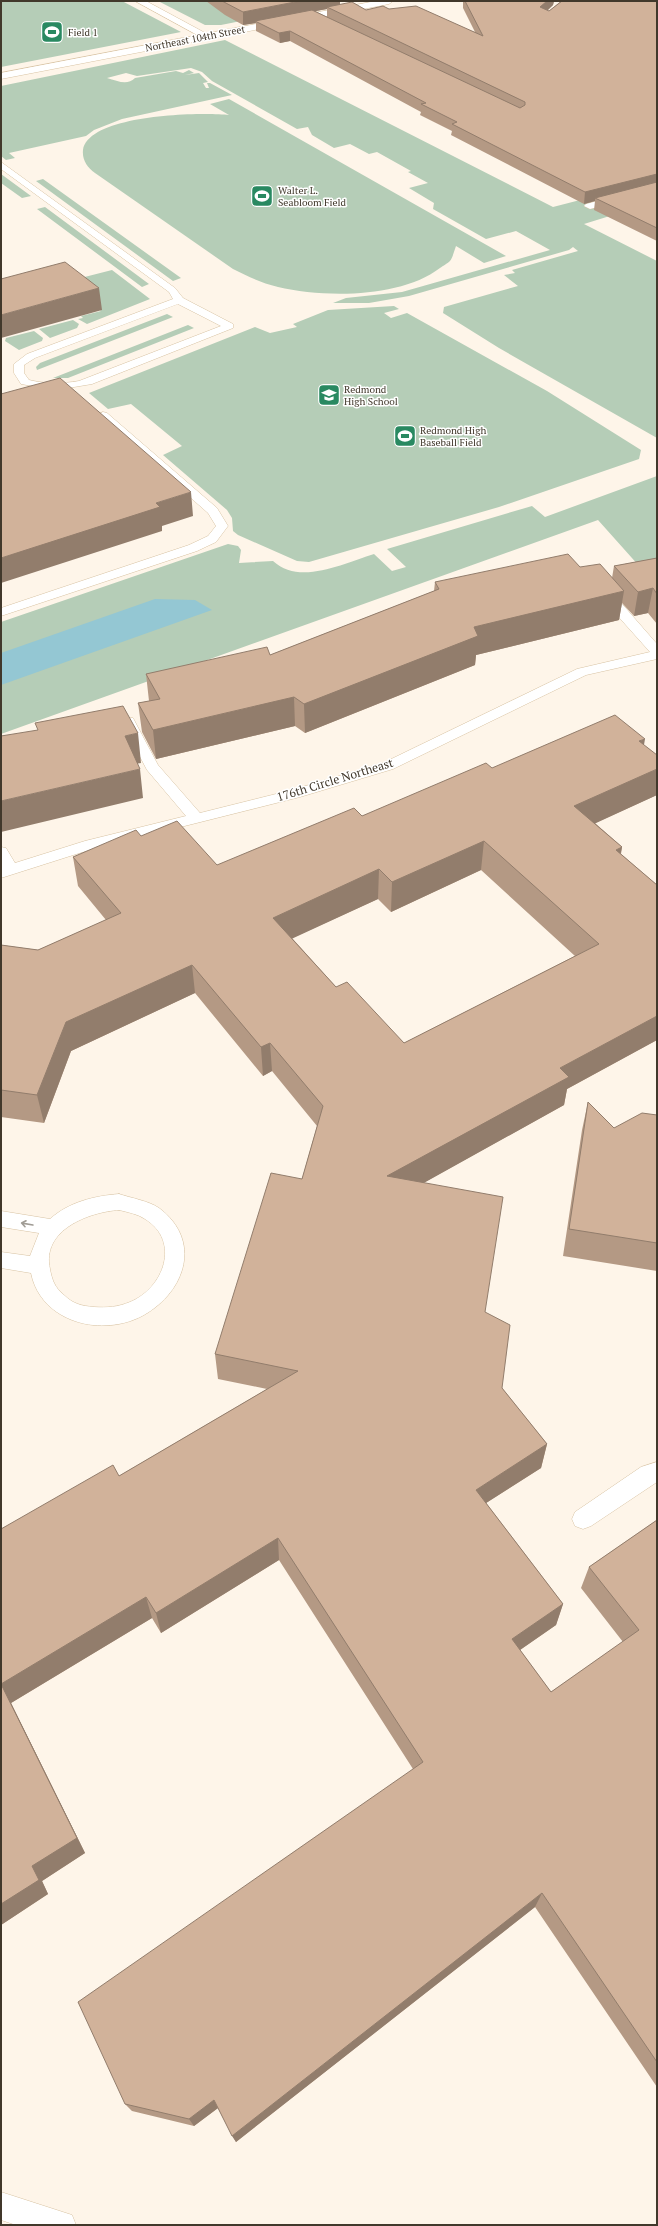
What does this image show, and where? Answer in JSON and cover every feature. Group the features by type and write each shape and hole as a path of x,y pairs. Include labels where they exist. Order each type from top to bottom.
{"street":[{"path":"139,1 204,36"},
{"name":"Northeast 104th Street","path":"1,76 388,1"},
{"path":"314,16 329,23"},
{"path":"590,206 657,189"}],"lane":[{"path":"1,165 172,290 178,300 229,326 88,382 71,387 46,388 25,382 19,373 19,364 31,356 178,300"},
{"path":"71,387 80,395"},
{"path":"1,612 193,548 212,539 222,526 213,511 91,405"},
{"path":"595,582 657,652"},
{"name":"176th Circle Northeast","path":"6,871 86,846 295,794 388,766 582,672 657,655"},
{"path":"125,716 152,767 196,818"},
{"path":"1,852 6,871"},
{"path":"120,1202 138,1205 154,1213 166,1224 174,1238 177,1254 174,1270 166,1286 153,1300 136,1310 116,1316 96,1318 76,1314 60,1305 48,1293 40,1278 39,1266 42,1246 54,1228 65,1218 82,1208 100,1203 120,1202"},
{"path":"1,1219 54,1228"},
{"path":"1,1260 39,1266"},
{"path":"583,1519 649,1474 657,1472"},
{"path":"1,2206 62,2225"}],"green space":[{"name":"Field 1","path":"1,1 122,1 181,32 1,67"},
{"path":"158,1 342,1 221,25 205,25"},
{"path":"225,40 553,207 584,199 613,215 584,224 657,261 657,438 499,348 443,313 444,307 518,286 504,275 515,273 512,270 578,251 573,247 569,250 409,296 369,303 333,303 346,298 402,292 550,250 516,231 486,239 433,209 434,203 409,188 428,183 408,172 411,171 377,152 369,154 350,144 334,148 312,135 308,127 297,129 212,81 202,72 191,68 137,76 126,73 107,78 129,82 135,78 176,71 183,73 189,70 194,73 185,75 199,73 208,82 203,83 206,88 209,88 207,83 210,83 232,95 122,119 94,130 86,136 9,153 15,158 6,160 1,156 1,86"},
{"path":"229,99 506,256 484,263 456,246 450,261 424,278 405,285 362,293 318,293 278,287 249,277 233,269 95,173 87,166 84,160 83,150 90,138 104,129 124,122 172,115 229,115 210,104"},
{"path":"1,174 31,196 22,198 1,183"},
{"path":"43,179 181,278 173,281 36,181"},
{"path":"45,207 149,284 142,287 37,209"},
{"path":"112,270 150,299 87,324 78,319 83,318 81,316 101,311 65,282"},
{"name":"Redmond High Baseball Field","path":"394,306 399,309 384,313 391,318 407,313 547,391 641,450 639,459 499,507 309,562 297,561 238,535 233,531 232,518 227,510 163,455 182,446 131,404 108,409 89,393 255,327 270,333 297,327 293,324 328,310"},
{"path":"167,314 173,317 37,370 36,367 40,363"},
{"path":"73,320 79,324 77,328 50,338 39,329"},
{"path":"188,325 194,328 68,378 53,378"},
{"path":"34,331 43,338 42,341 19,350 5,341 6,338"},
{"path":"657,476 657,562 640,567 598,520 1,734 1,622 228,544 238,546 241,550 239,563 273,561 284,568 296,572 309,572 336,567 374,554 392,571 406,567 387,549 532,506 545,517"}],"water":[{"path":"155,599 195,600 212,610 1,685 1,653"}],"building":[{"path":"222,1 300,1 243,12"},
{"path":"465,1 547,1 540,7 549,11 562,1 657,1 657,174 585,192 452,124 457,122 421,104 426,103 290,31 279,33 255,21 312,10 520,108 525,105 525,102 327,7 352,2 366,10 383,6 389,9 416,6 483,36"},
{"path":"657,182 657,228 595,198"},
{"path":"65,262 99,288 1,315 1,279"},
{"path":"60,378 191,492 156,503 160,507 1,558 1,394"},
{"path":"568,554 580,567 600,564 624,591 474,627 478,636 304,704 294,697 153,730 138,703 160,699 146,674 267,647 270,655 439,589 435,582"},
{"path":"657,558 657,594 653,588 638,592 614,566"},
{"path":"123,706 138,733 125,736 140,769 1,801 1,736 38,730 35,723"},
{"path":"615,715 645,739 639,741 657,755 657,769 574,806 622,847 616,850 657,885 657,1016 560,1068 569,1077 387,1176 503,1197 485,1312 510,1325 502,1388 547,1444 476,1490 563,1604 512,1639 551,1692 639,1630 589,1567 657,1520 657,2062 542,1893 232,2136 214,2100 189,2119 125,2104 78,2002 423,1762 278,1538 156,1613 146,1597 1,1684 1,1529 113,1465 119,1476 298,1371 215,1354 271,1173 302,1179 323,1106 270,1043 261,1047 192,965 66,1022 37,1095 1,1090 1,945 38,950 121,913 73,857 136,830 141,836 177,821 217,865 354,808 362,816 486,763 492,768","holes":["484,841 599,944 404,1043 347,982 336,987 273,918 379,869 392,882"]},
{"path":"588,1102 614,1128 642,1113 657,1115 657,1243 569,1229"},
{"path":"1,1684 77,1838 32,1866 39,1880 1,1904"}],"place":[{"name":"Field 1","path":"52,32"},
{"name":"Walter L. Seabloom Field","path":"262,196"},
{"name":"Redmond High School","path":"329,395"},
{"name":"Redmond High Baseball Field","path":"405,436"}]}
